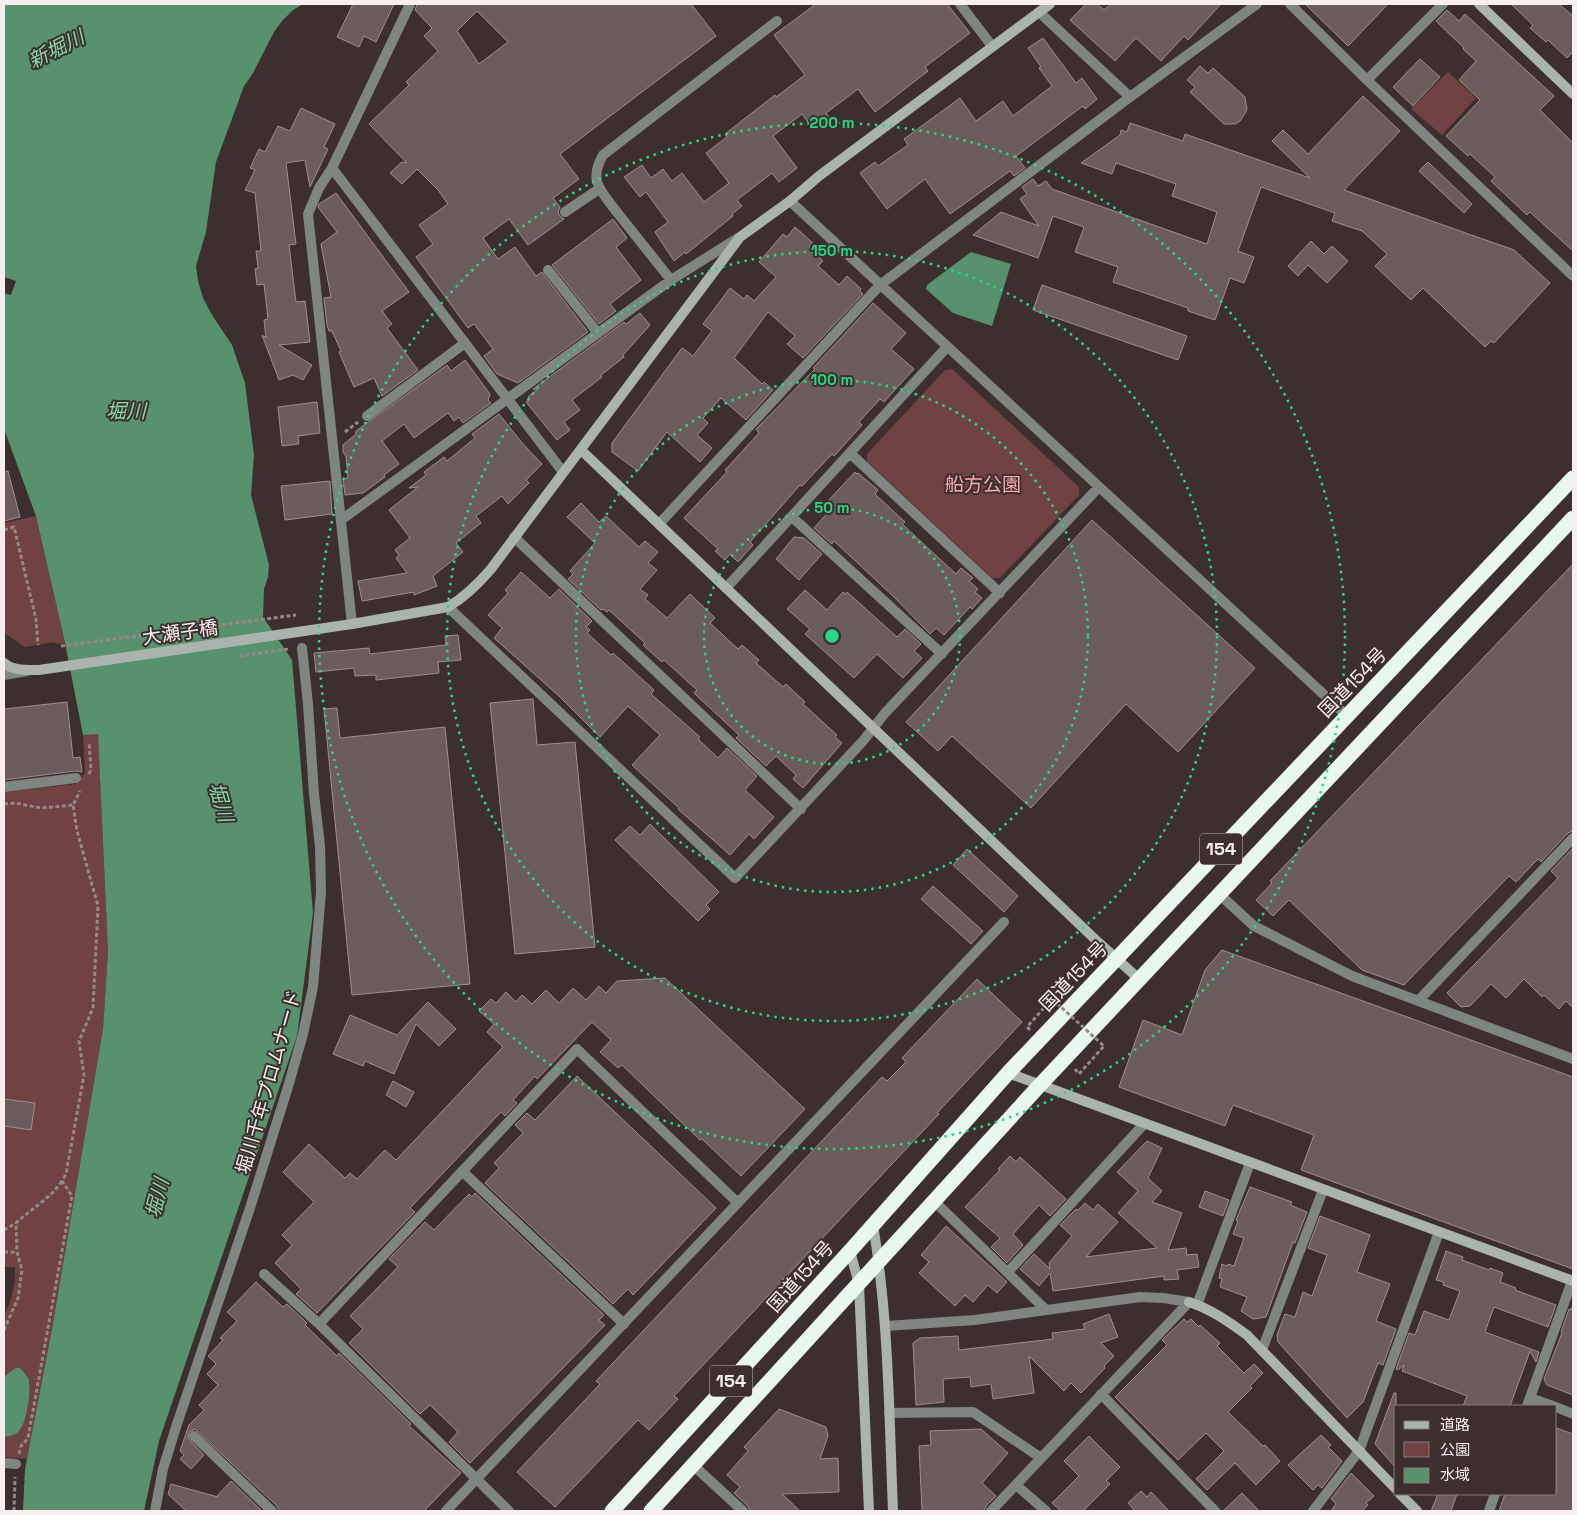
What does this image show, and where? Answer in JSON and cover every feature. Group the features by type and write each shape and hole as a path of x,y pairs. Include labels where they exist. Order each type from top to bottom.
{"highway":[{"name":"国道154号","path":"612,1511 873,1225 1008,1073 1573,478"},
{"name":"154","path":"651,1511 1039,1086 1573,518"}],"street":[{"path":"352,624 308,214 410,4"},
{"path":"960,4 992,46"},
{"path":"341,520 671,280 740,238 790,201 819,176 1050,4"},
{"path":"659,524 880,285 1256,4"},
{"path":"1290,4 1573,276"},
{"path":"1367,80 1443,4"},
{"path":"1479,4 1573,94"},
{"path":"1039,12 1130,97"},
{"path":"671,280 599,189 596,167 603,155 777,21"},
{"path":"332,168 563,472"},
{"path":"565,212 599,189"},
{"path":"790,201 1347,716"},
{"path":"740,238 478,584 448,607 735,878 801,809 885,713 1099,487"},
{"path":"548,270 598,333"},
{"path":"367,416 465,343"},
{"path":"726,588 947,347"},
{"path":"580,450 1116,959 1140,978"},
{"path":"850,453 1000,593"},
{"path":"792,516 942,654"},
{"path":"514,537 801,809"},
{"name":"大瀬子橋","path":"4,663 7,666 22,670 39,670 352,624 448,607"},
{"name":"堀川千年プロムナード","path":"155,1511 176,1427 250,1208 288,1087 303,1034 313,987 321,892 320,846 302,648"},
{"path":"4,675 39,670"},
{"path":"4,787 80,781"},
{"path":"1418,1001 1573,838"},
{"path":"1219,894 1254,926 1352,976 1573,1059"},
{"path":"446,1511 1004,922"},
{"path":"319,1324 577,1049 738,1203"},
{"path":"1008,1073 1573,1281 1529,1402 1544,1405"},
{"path":"1008,1272 1144,1124"},
{"path":"991,1511 1101,1394 1193,1304 1250,1163"},
{"path":"462,1170 624,1324"},
{"path":"1262,1350 1323,1190"},
{"path":"934,1201 1046,1310"},
{"path":"873,1225 886,1326 894,1511"},
{"path":"1313,1511 1359,1451 1439,1232"},
{"path":"850,1250 859,1284 869,1511"},
{"path":"264,1274 319,1324 510,1511"},
{"path":"886,1326 975,1320 1140,1297 1163,1298 1193,1304 1226,1320 1247,1335 1394,1488"},
{"path":"1101,1394 1215,1511"},
{"path":"1557,1408 1573,1414"},
{"path":"889,1414 973,1412 1042,1458"},
{"path":"194,1436 272,1511"},
{"path":"4,1463 16,1464"},
{"path":"693,1465 743,1511"},
{"path":"1016,1484 1046,1511"},
{"path":"1401,1495 1417,1511"},
{"path":"1489,1511 1495,1495"}],"path":[{"path":"332,441 367,416"},
{"path":"4,530 14,527 36,619 38,645"},
{"path":"61,646 296,615"},
{"path":"87,777 91,770 89,742"},
{"path":"4,1230 16,1223 33,1207 49,1196 66,1174 84,1075 79,1040 93,1008 98,906 77,832 73,805 80,781"},
{"path":"4,804 15,803 41,808 73,805"},
{"path":"1052,999 1104,1046"},
{"path":"14,1511 16,1464 21,1446 28,1438 72,1196 62,1181"},
{"path":"4,1330 18,1298 22,1270 17,1252 16,1223"},
{"path":"4,1252 17,1252"}],"green space":[{"path":"1448,72 1476,98 1442,135 1411,109"},
{"name":"船方公園","path":"952,369 1079,487 1079,495 1000,578 992,578 867,461 867,454 945,370"},
{"path":"36,516 65,643 57,644 54,642 25,647 4,633 4,523"},
{"path":"98,733 108,951 103,1029 52,1329 27,1459 4,1457 4,1317 15,1280 15,1267 4,1267 4,792 76,784 85,773 83,735"}],"water":[{"name":"堀川","path":"4,4 303,4 293,10 274,32 253,73 244,86 216,162 206,232 196,266 203,298 232,345 245,383 254,455 251,495 269,565 264,589 263,617 292,660 313,913 297,1036 159,1441 144,1511 23,1511 25,1469 52,1329 103,1029 108,951 98,734 83,735 65,643 36,516 4,429 4,293 11,295 16,281 4,277"},
{"path":"971,252 1011,264 992,326 953,313 926,289 927,285"},
{"path":"16,1368 20,1368 28,1378 28,1403 23,1424 18,1432 4,1437 4,1382 6,1375"}],"building":[{"path":"353,4 394,4 376,42 364,36 359,47 337,37"},
{"path":"417,4 691,4 716,36 560,154 579,179 553,198 560,207 559,215 564,219 528,245 509,219 483,238 498,259 515,247 536,276 542,272 588,332 518,383 497,374 484,356 493,349 474,324 468,328 416,257 433,244 419,225 448,204 438,190 417,169 402,184 390,173 402,162 407,163 369,124 409,85 406,82 438,51 424,36 432,28 415,10","holes":["477,11 508,42 479,64 457,31"]},
{"path":"816,4 947,4 970,33 925,67 928,71 875,112 858,89 826,113 829,117 813,129 802,114 773,136 797,168 779,182 772,173 737,200 742,206 732,214 733,216 686,254 685,252 674,261 655,232 668,222 646,192 640,197 624,177 642,165 651,178 663,169 672,181 682,173 704,202 729,183 706,153 727,137 725,134 775,95 776,97 805,75 774,35"},
{"path":"1086,4 1097,4 1104,10 1111,4 1221,4 1188,40 1184,36 1161,61 1136,38 1115,61 1070,20"},
{"path":"1305,4 1388,4 1348,46"},
{"path":"1511,4 1559,4 1573,16 1573,52 1567,58 1548,40 1546,42 1530,28 1533,25"},
{"path":"1447,10 1459,21 1465,14 1554,96 1540,110 1573,143 1573,251 1530,212 1527,215 1491,181 1495,177 1470,154 1468,156 1446,136 1480,100 1459,80 1476,61 1436,21"},
{"path":"1043,38 1076,83 1082,78 1097,99 1085,109 1083,106 1016,156 1025,168 1014,176 1010,171 950,214 925,179 887,209 860,173 875,162 878,166 908,145 904,139 960,98 976,121 1003,101 1013,116 1052,86 1028,48"},
{"path":"1420,59 1440,77 1413,106 1393,87"},
{"path":"1200,66 1208,73 1213,68 1245,97 1247,110 1240,121 1235,124 1224,124 1190,92 1195,87 1187,80"},
{"path":"1363,96 1400,131 1344,190 1514,250 1550,283 1494,343 1491,341 1485,347 1423,288 1411,300 1375,266 1387,254 1362,231 1332,221 1335,213 1261,187 1238,251 1254,257 1244,283 1230,278 1215,320 1188,311 1188,308 1113,282 1118,267 1075,252 1084,227 1053,216 1038,258 973,235 1001,212 1039,226 1020,199 1027,194 1022,187 1033,179 1038,186 1046,181 1052,189 1207,244 1217,212 1172,196 1176,184 1116,163 1112,174 1081,163 1120,135 1121,130 1127,132 1130,123 1183,141 1185,134 1310,178 1272,141 1283,130 1308,154"},
{"path":"301,108 335,124 324,147 328,149 310,187 305,160 286,163 296,244 289,245 296,302 305,301 310,342 279,345 312,365 303,380 293,375 279,380 262,335 266,338 264,320 268,319 264,284 257,285 255,269 258,268 256,251 261,251 255,193 245,190 255,170 250,168 259,149 265,152 278,126 290,131"},
{"path":"1428,162 1472,204 1464,213 1419,171"},
{"path":"336,193 409,292 382,311 392,324 387,328 418,370 382,396 374,378 354,387 339,352 341,351 332,331 329,331 327,325 324,298 331,297 321,244 337,232 318,207 319,204"},
{"path":"613,219 627,238 616,247 641,280 610,304 616,311 599,324 552,265"},
{"path":"795,227 815,245 811,250 823,261 818,266 839,285 847,276 861,289 860,291 863,294 803,358 787,344 795,336 768,312 734,358 762,384 764,382 773,390 746,420 721,398 703,418 708,423 697,435 712,448 700,462 667,432 638,471 612,452 612,443 682,348 693,356 712,331 703,324 730,288 744,299 747,295 754,301 776,277 759,262 783,234 787,237"},
{"path":"1311,241 1324,254 1332,246 1348,261 1327,283 1308,265 1298,276 1288,266"},
{"path":"1042,285 1187,336 1178,360 1033,310"},
{"path":"873,303 906,333 891,349 914,369 884,402 880,399 859,422 862,425 834,456 832,454 802,486 800,485 750,542 753,545 738,562 730,554 725,560 715,551 718,549 684,518 727,472 725,470 759,433 756,429 815,369 813,368"},
{"path":"640,313 650,325 623,355 624,357 572,400 580,410 564,422 570,430 557,440 526,402 530,399 528,397 537,390 533,389 624,322 626,324"},
{"path":"465,360 490,394 488,400 491,403 463,423 459,417 454,421 448,413 414,438 404,424 382,441 399,464 363,493 345,495 343,479 348,478 343,445 356,434 356,431 447,365 451,371"},
{"path":"317,402 320,433 298,436 299,444 282,446 278,407"},
{"path":"499,414 542,464 526,480 529,483 508,504 502,496 476,516 481,523 456,543 463,552 433,576 437,586 414,595 414,592 362,601 358,581 407,573 396,558 399,555 395,550 410,538 389,510 418,487 409,488 426,475 424,472 444,457 447,461 475,438 472,434"},
{"path":"8,471 20,517 4,521 4,472"},
{"path":"855,472 878,490 875,494 905,522 902,524 956,574 961,568 973,578 969,581 978,589 975,592 982,598 972,609 970,607 944,635 936,628 930,634 893,596 834,541 832,544 814,528 831,509 826,503"},
{"path":"330,481 332,514 285,520 281,486"},
{"path":"581,503 599,522 606,516 639,547 645,541 658,552 648,563 657,570 640,589 648,595 645,599 667,618 690,594 715,618 710,623 738,649 742,645 759,660 756,663 783,687 786,684 805,702 803,704 837,735 835,737 842,743 803,788 793,779 796,775 776,756 766,766 736,738 739,735 694,693 697,690 664,660 662,662 643,645 645,643 609,610 607,612 603,609 601,610 568,579 573,574 570,571 595,543 567,517"},
{"path":"1092,520 1255,668 1178,752 1126,704 1031,808 952,736 938,751 906,722"},
{"path":"794,537 804,538 822,554 799,580 776,559"},
{"path":"1573,564 1573,831 1568,833 1541,862 1538,859 1516,882 1509,876 1404,985 1362,970 1289,900 1273,916 1256,900 1272,883 1270,881"},
{"path":"521,572 550,598 559,589 592,621 586,627 590,630 587,633 611,655 613,653 654,690 651,694 700,737 698,739 718,758 727,748 757,776 745,790 774,817 754,839 749,834 730,855 632,765 660,735 628,706 600,737 559,696 494,638 502,628 488,615 508,593 505,590"},
{"path":"805,590 827,610 843,592 845,594 847,592 897,637 905,629 921,644 914,651 922,658 903,678 877,654 854,678 805,634 810,629 787,609"},
{"path":"458,635 461,660 438,662 439,673 376,680 376,675 355,676 354,668 316,672 314,653 369,648 370,654 446,645 445,636"},
{"path":"533,699 537,745 575,742 595,947 515,954 490,703"},
{"path":"67,702 73,758 80,757 82,772 75,771 4,780 4,709"},
{"path":"337,708 340,738 445,727 470,984 352,995 324,709"},
{"path":"650,824 719,892 706,905 710,909 698,921 615,840 630,826 640,835"},
{"path":"1573,848 1573,1008 1566,1001 1559,1009 1544,995 1542,997 1524,979 1506,998 1491,984 1470,1006 1461,1007 1447,993 1558,878 1551,871"},
{"path":"967,849 1018,896 1004,912 953,865"},
{"path":"933,886 983,931 971,944 921,899"},
{"path":"1222,950 1573,1077 1573,1269 1301,1170 1314,1135 1233,1105 1225,1126 1119,1087 1143,1020 1182,1035 1205,970"},
{"path":"665,978 805,1109 741,1176 702,1139 700,1140 622,1065 618,1068 600,1052 611,1040 592,1022 537,1079 535,1076 513,1100 517,1103 505,1116 501,1112 410,1208 415,1212 317,1313 296,1294 301,1289 275,1263 292,1245 282,1235 314,1202 283,1172 309,1144 345,1178 350,1173 357,1179 385,1150 396,1160 503,1047 487,1032 494,1024 479,1011 491,999 496,1003 506,992 516,1002 522,995 532,1004 546,990 559,1003 573,988 586,1000 599,986 606,993 617,981"},
{"path":"977,979 1022,1022 937,1113 939,1114 674,1396 678,1399 649,1430 638,1420 555,1507 517,1472 600,1384 596,1381 882,1077 887,1081 906,1062 902,1058"},
{"path":"428,1002 456,1029 439,1046 416,1024 394,1074 365,1061 363,1066 333,1054 350,1015 397,1035"},
{"path":"577,1076 716,1208 633,1295 628,1289 613,1304 485,1183 499,1168 494,1163 523,1133 515,1125 527,1113 535,1120"},
{"path":"393,1081 414,1092 406,1107 386,1095"},
{"path":"4,1099 35,1103 31,1130 4,1126"},
{"path":"1147,1141 1162,1148 1148,1178 1162,1191 1152,1202 1182,1213 1168,1250 1186,1248 1187,1255 1197,1254 1199,1267 1177,1270 1179,1279 1164,1280 1164,1276 1053,1291 1050,1273 1039,1286 1020,1269 1034,1254 1050,1269 1049,1263 1072,1236 1060,1225 1085,1203 1093,1210 1098,1204 1118,1222 1086,1257 1157,1248 1118,1213 1138,1191 1117,1172"},
{"path":"1010,1156 1016,1162 1020,1157 1066,1199 1050,1216 1039,1205 1013,1234 1023,1245 1007,1263 991,1247 1000,1238 965,1207 1000,1170 998,1169"},
{"path":"1250,1187 1292,1202 1290,1205 1307,1212 1295,1243 1293,1242 1266,1317 1253,1319 1241,1311 1247,1297 1220,1287 1222,1279 1219,1278 1222,1264 1234,1266 1244,1238 1233,1234 1238,1221 1236,1220"},
{"path":"1205,1191 1229,1200 1223,1216 1199,1207"},
{"path":"475,1193 604,1315 599,1320 605,1325 470,1463 449,1442 458,1432 430,1405 420,1414 349,1343 363,1329 350,1316 398,1267 389,1259 425,1222 434,1230 469,1194 472,1197"},
{"path":"1320,1216 1370,1235 1357,1272 1390,1284 1376,1321 1396,1329 1383,1365 1378,1363 1363,1402 1347,1418 1278,1342 1277,1335 1285,1314 1295,1317 1303,1292 1312,1296 1327,1255 1308,1248"},
{"path":"946,1226 1007,1282 997,1293 988,1285 973,1302 965,1295 955,1306 919,1273 929,1262 921,1255"},
{"path":"1446,1251 1463,1257 1462,1260 1503,1273 1500,1282 1516,1288 1515,1290 1556,1305 1548,1327 1494,1307 1485,1332 1539,1352 1536,1362 1530,1351 1510,1405 1463,1405 1467,1396 1402,1371 1404,1365 1398,1370 1396,1369 1409,1333 1415,1335 1424,1311 1449,1320 1460,1291 1443,1285 1444,1282 1436,1280"},
{"path":"256,1282 283,1307 287,1304 307,1323 305,1325 337,1356 339,1353 411,1424 409,1426 461,1473 424,1511 279,1511 277,1506 195,1429 189,1432 188,1438 204,1455 191,1469 180,1459 184,1455 180,1451 189,1425 204,1410 199,1405 218,1385 207,1374 216,1364 208,1356 223,1340 220,1338 237,1321 227,1312"},
{"path":"1573,1308 1573,1395 1547,1385 1544,1379 1569,1309 1571,1310"},
{"path":"1109,1314 1118,1337 1101,1343 1114,1356 1081,1393 1071,1383 1064,1391 1029,1356 1034,1393 993,1399 991,1384 971,1387 970,1377 943,1379 944,1402 916,1405 913,1343 920,1338 958,1336 959,1350 1053,1339 1052,1333 1085,1329 1083,1324"},
{"path":"1184,1319 1187,1322 1191,1319 1199,1327 1200,1325 1220,1343 1217,1346 1244,1373 1254,1364 1263,1373 1250,1386 1252,1388 1228,1412 1280,1461 1256,1485 1235,1463 1207,1490 1196,1479 1224,1451 1206,1433 1178,1460 1115,1397 1167,1345 1162,1340"},
{"path":"1394,1393 1396,1393 1396,1405 1394,1405 1394,1466 1375,1444"},
{"path":"779,1409 826,1427 828,1436 820,1459 838,1458 839,1492 782,1494 800,1511 750,1511 748,1506 734,1493 740,1487 727,1475 748,1451 744,1447"},
{"path":"1557,1428 1573,1434 1573,1511 1499,1511 1505,1495 1557,1495"},
{"path":"981,1429 1008,1453 982,1483 996,1496 986,1506 984,1511 922,1511 919,1446 931,1445 930,1431"},
{"path":"1321,1435 1331,1445 1328,1447 1342,1461 1322,1488 1318,1485 1313,1490 1288,1465"},
{"path":"1089,1436 1120,1467 1106,1481 1110,1484 1083,1511 1061,1511 1052,1503 1079,1476 1064,1461"},
{"path":"1351,1473 1374,1496 1366,1503 1368,1505 1362,1511 1331,1511 1336,1504 1331,1499"},
{"path":"231,1481 262,1511 186,1511 168,1494 171,1484 218,1497"},
{"path":"1141,1491 1147,1497 1151,1492 1169,1511 1133,1511 1128,1503"},
{"path":"1242,1493 1259,1511 1223,1511"},
{"path":"1438,1495 1457,1495 1451,1511 1431,1511"}],"water label":[{"name":"新堀川","path":"56,49"}]}
